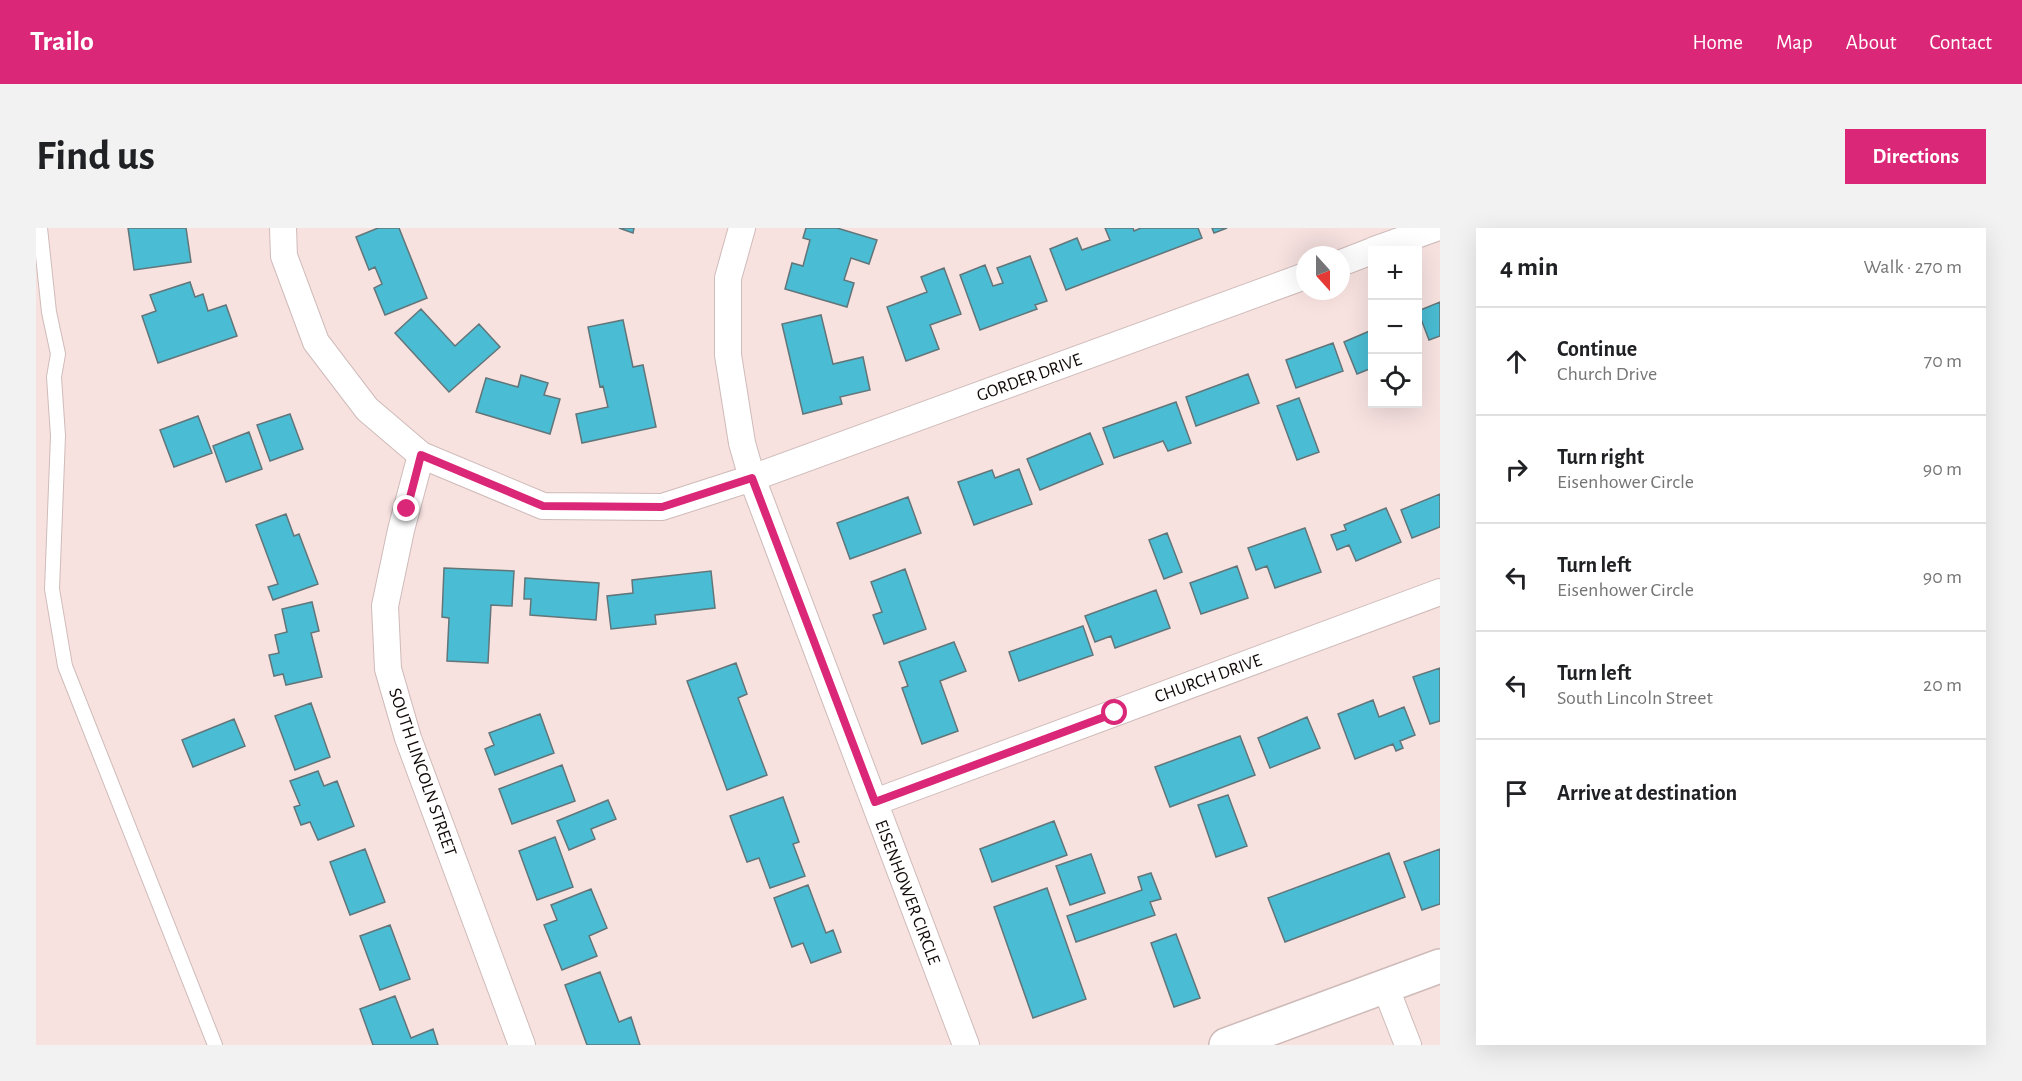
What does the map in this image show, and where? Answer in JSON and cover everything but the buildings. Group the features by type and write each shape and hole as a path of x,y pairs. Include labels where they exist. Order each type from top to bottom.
{"main road":[{"path":"1226,1045 1440,966"}],"street":[{"path":"283,228 284,256 316,342 367,409 421,455 543,506 662,507 752,478"},
{"name":"EISENHOWER CIRCLE","path":"742,228 728,278 728,355 742,443 752,478 966,1045"},
{"path":"1387,246 1436,228"},
{"path":"1350,260 1368,253"},
{"name":"GORDER DRIVE","path":"752,478 1296,279"},
{"name":"SOUTH LINCOLN STREET","path":"421,455 401,530 386,606 388,669 408,738 522,1045"},
{"name":"CHURCH DRIVE","path":"875,802 1440,592"},
{"path":"1385,986 1408,1045"}],"lane":[{"path":"40,228 49,312 58,354 54,377 58,436 52,590 65,666 214,1045"}],"route":[{"path":"407,509 421,455 543,506 662,507 752,478 875,802 1115,713"}]}
